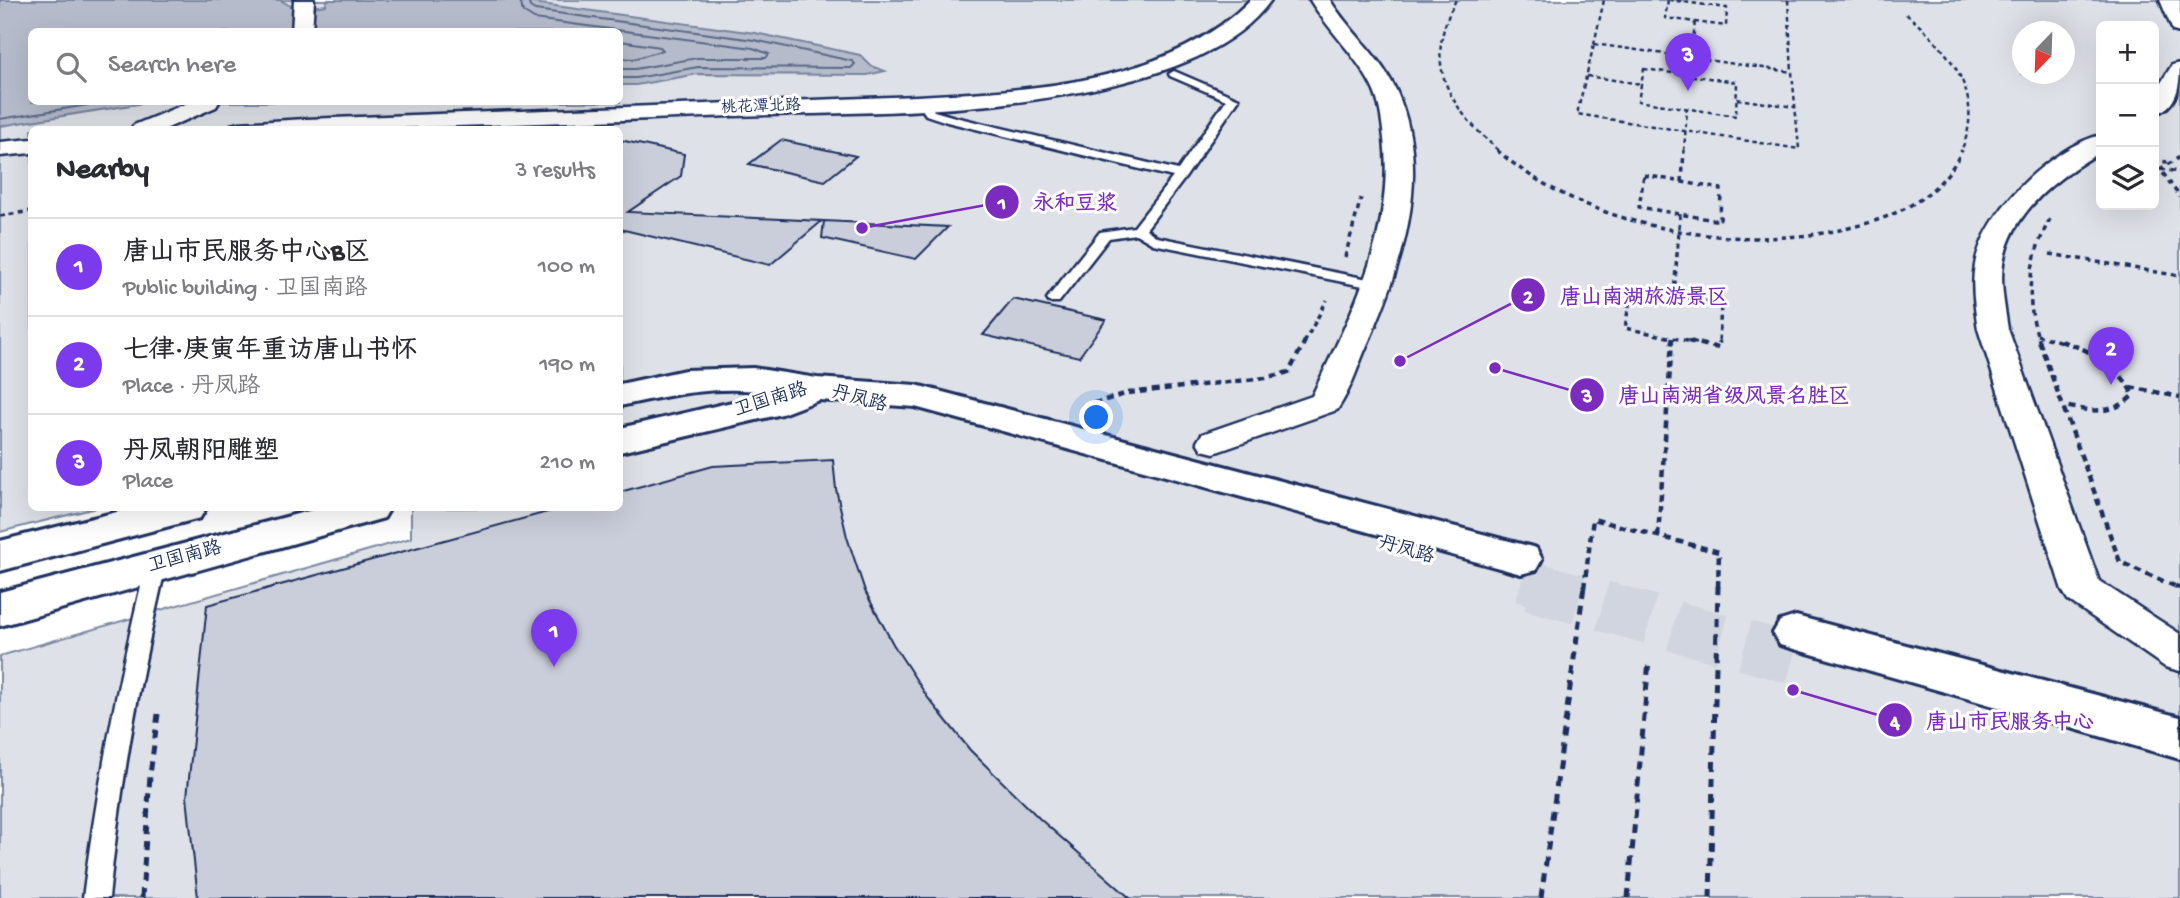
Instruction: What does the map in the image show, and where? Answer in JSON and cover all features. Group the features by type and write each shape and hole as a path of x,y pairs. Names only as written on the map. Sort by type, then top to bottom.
{"main road":[{"name":"卫国南路","path":"623,394 685,381 753,379 817,389"},
{"name":"卫国南路","path":"623,439 769,405 817,389"},
{"name":"丹凤路","path":"817,389 1521,571"},
{"path":"0,556 174,511"},
{"name":"卫国南路","path":"0,608 359,511"},
{"path":"2180,738 1797,647 2180,765"}],"street":[{"path":"302,28 304,0"},
{"name":"桃花潭北路","path":"337,126 923,102 1048,91 1148,69 1208,43 1232,27 1261,0"},
{"path":"1214,442 1325,403 1378,285 1396,225 1401,195 1397,138 1382,86 1338,30 1320,0"},
{"path":"2170,0 2180,27"},
{"path":"2159,102 2180,70"},
{"path":"151,126 201,105"},
{"path":"2096,145 2062,164 2022,199 2000,233 1989,263 1988,298 1997,340 2082,590 2180,655"},
{"path":"0,149 28,146"}],"lane":[{"path":"1138,230 1181,175 1233,99 1174,74"},
{"path":"923,102 930,113 951,120 1181,175"},
{"path":"1054,299 1105,235 1138,230 1153,240 1378,285"},
{"path":"96,898 106,806 125,696 156,565"}],"path":[{"path":"1456,0 1439,44 1440,61 1455,101 1486,140 1523,169 1591,205 1654,225 1770,239 1853,228 1901,211 1919,201 1944,180 1960,157 1968,141 1972,122 1958,69 1932,36 1906,15"},
{"path":"1604,0 1577,114 1799,149 1788,0"},
{"path":"1669,0 1697,2 1727,8 1726,26 1665,18 1669,0"},
{"path":"1690,75 1695,22"},
{"path":"1594,44 1792,72"},
{"path":"1644,69 1737,82 1736,116 1638,101 1641,84 1644,69"},
{"path":"1587,76 1641,84"},
{"path":"1737,99 1795,107"},
{"path":"1682,182 1687,109"},
{"path":"2160,169 2180,156"},
{"path":"2159,161 2168,162"},
{"path":"2160,169 2180,172"},
{"path":"2160,169 2180,197"},
{"path":"1644,176 1682,182 1721,189 1720,221 1639,206 1644,176"},
{"path":"0,216 28,212"},
{"path":"1674,295 1680,214"},
{"path":"2052,216 2038,239 2028,269 2029,304 2037,335 2120,562 2180,589"},
{"path":"2050,254 2180,276"},
{"path":"1632,286 1721,304 1719,348 1672,338 1625,328 1632,286"},
{"path":"2037,335 2075,345 2100,357 2117,369 2133,395 2126,404 2112,410 2097,412 2063,406"},
{"path":"1658,536 1672,338"},
{"path":"2130,387 2180,397"},
{"path":"1541,898 1593,519 1719,552 1710,898"},
{"path":"1628,898 1649,660"},
{"path":"142,898 150,775 159,709"}],"shaded area":[{"path":"0,0 2180,0 2180,898 0,898 0,656 411,538 411,511 623,511 623,126 28,126 28,511 84,511 0,532"}],"water":[{"path":"0,0 280,0 296,9 326,5 327,0 511,0 755,33 860,55 871,66 885,71 867,75 698,74 623,85 623,28 28,28 28,105 131,105 0,126"}],"building":[{"path":"781,140 856,156 825,181 749,164"},
{"path":"623,141 684,154 681,176 628,212 822,221 770,265 623,230"},
{"path":"824,221 948,227 916,259 822,238"},
{"path":"1013,299 1106,320 1079,357 983,335"},
{"path":"833,460 836,489 847,537 865,591 893,644 928,698 970,750 1040,819 1130,898 198,898 187,797 207,605 551,511 623,511 623,491 713,466"}],"tunnel":[{"path":"1521,583 1537,588"},
{"path":"1531,586 1797,660"}],"place":[{"name":"丹凤朝阳雕塑","path":"1688,91"},
{"name":"永和豆浆","path":"862,228"},
{"name":"唐山南湖旅游景区","path":"1400,361"},
{"name":"唐山南湖省级风景名胜区","path":"1495,368"},
{"name":"七律·庚寅年重访唐山书怀","path":"2111,385"},
{"name":"唐山市民服务中心B区","path":"554,667"},
{"name":"唐山市民服务中心","path":"1793,690"}]}
